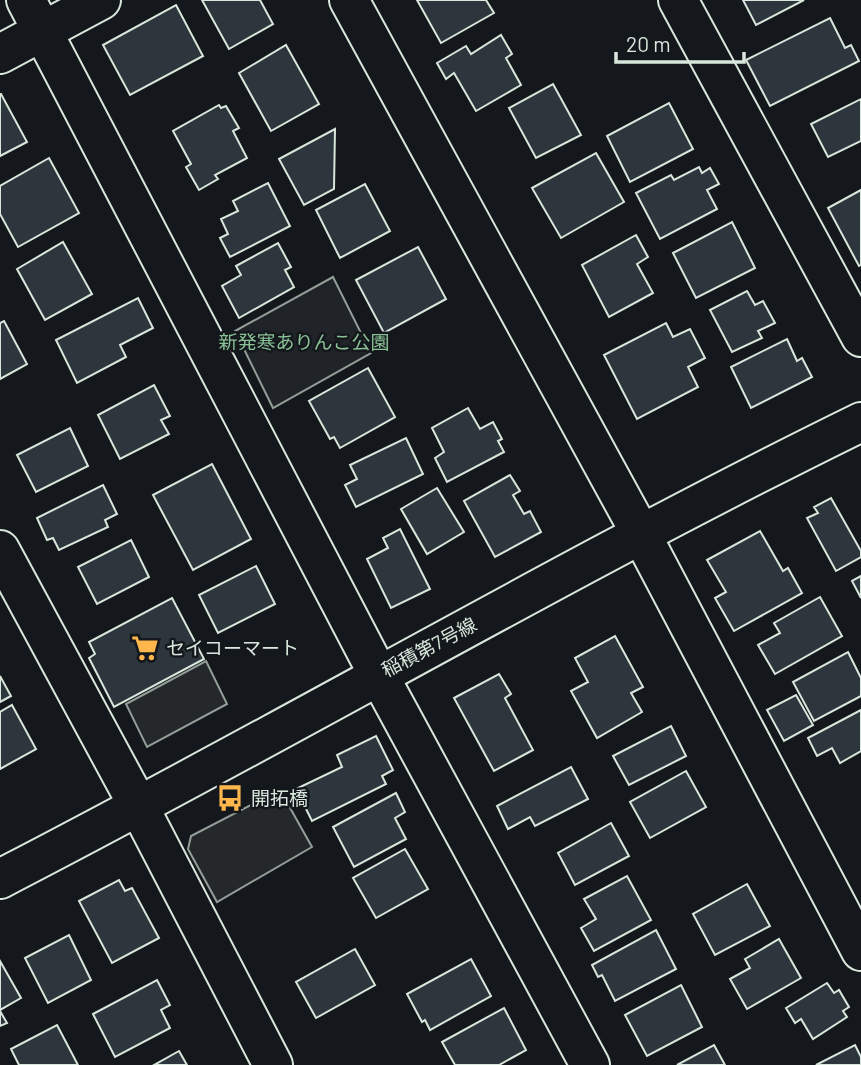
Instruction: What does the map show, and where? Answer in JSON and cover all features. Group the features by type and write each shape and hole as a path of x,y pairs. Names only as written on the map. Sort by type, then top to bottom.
{"street":[{"path":"0,54 34,15 101,0"},
{"path":"349,0 641,534 861,951"},
{"path":"678,0 861,337"},
{"path":"34,15 378,674 590,1065"},
{"name":"稲積第7号線","path":"0,879 139,807 378,674 724,489 861,422"},
{"path":"0,550 139,807 273,1065"}],"green space":[{"name":"新発寒ありんこ公園","path":"333,277 371,353 273,408 235,331"}],"shaded area":[{"path":"206,661 227,704 147,747 126,704"},
{"path":"280,790 312,847 217,902 188,849 191,836"}],"building":[{"path":"202,0 260,0 273,24 229,49"},
{"path":"417,0 486,0 494,13 441,43"},
{"path":"743,0 804,0 756,25"},
{"path":"176,5 203,56 130,95 103,45"},
{"path":"830,18 845,48 851,45 859,61 770,106 746,60"},
{"path":"501,35 512,54 506,58 521,85 476,111 454,73 446,79 437,63 466,46 471,54"},
{"path":"286,45 319,104 271,131 239,73"},
{"path":"553,84 581,135 536,158 509,108"},
{"path":"0,94 27,142 0,156"},
{"path":"861,99 861,141 828,157 811,124"},
{"path":"669,103 693,149 630,182 607,136"},
{"path":"219,105 221,108 226,106 239,128 233,131 247,158 215,175 218,179 199,190 186,167 191,164 173,131"},
{"path":"335,129 334,189 304,205 279,159"},
{"path":"596,153 624,202 561,238 532,188"},
{"path":"49,158 79,213 18,247 0,214 0,186"},
{"path":"699,167 702,173 710,168 719,184 707,190 717,209 660,239 636,193 671,175 674,180"},
{"path":"268,183 290,226 230,257 220,238 228,234 221,219 238,211 233,201"},
{"path":"365,184 390,231 340,258 316,210"},
{"path":"861,190 861,265 859,266 828,208"},
{"path":"732,222 755,268 696,298 673,253"},
{"path":"636,235 648,257 637,264 653,293 609,317 582,265"},
{"path":"63,242 92,294 45,320 17,269"},
{"path":"278,243 291,267 285,270 294,287 239,318 222,286 241,275 236,266"},
{"path":"418,247 446,299 384,333 356,280"},
{"path":"747,291 755,305 763,301 775,323 758,331 762,338 732,352 710,310"},
{"path":"138,298 153,328 120,345 126,357 77,383 56,340"},
{"path":"4,321 27,364 0,379 0,323"},
{"path":"666,323 673,337 690,329 705,358 688,367 698,387 637,419 604,355"},
{"path":"787,339 797,361 802,358 812,377 751,408 731,367"},
{"path":"368,368 395,417 340,448 334,437 330,439 309,401"},
{"path":"154,385 170,416 161,420 169,434 120,459 98,415"},
{"path":"468,408 480,429 493,422 502,439 498,441 504,452 447,482 435,458 444,452 432,428"},
{"path":"70,428 88,466 36,492 17,455"},
{"path":"406,438 423,474 356,507 345,485 357,479 350,465"},
{"path":"212,464 251,539 193,570 153,495"},
{"path":"510,475 520,491 513,495 524,514 530,511 541,532 495,557 464,501"},
{"path":"103,485 117,514 105,520 108,527 59,550 53,538 47,540 37,518"},
{"path":"437,488 464,532 427,554 401,509"},
{"path":"831,498 861,551 861,557 836,571 807,518 818,513 814,507"},
{"path":"400,529 430,589 391,608 367,559 388,548 383,538"},
{"path":"760,531 783,571 788,568 802,593 734,631 715,598 726,592 707,560"},
{"path":"131,540 149,577 97,604 78,567"},
{"path":"256,566 275,604 218,633 199,595"},
{"path":"861,576 861,598 852,581"},
{"path":"820,597 842,636 775,674 758,645 780,633 774,623"},
{"name":"セイコーマート","path":"172,598 204,659 114,707 89,658 95,654 89,642"},
{"path":"615,636 643,687 631,693 642,712 597,738 571,691 588,682 575,658"},
{"path":"848,652 861,678 861,696 814,721 793,682"},
{"path":"499,674 511,694 505,698 533,750 494,771 454,698"},
{"path":"0,676 11,696 0,702"},
{"path":"796,695 813,725 784,741 767,710"},
{"path":"12,705 36,749 0,769 0,712"},
{"path":"861,710 861,751 840,763 832,748 817,756 808,738"},
{"path":"671,726 686,756 629,785 613,756"},
{"path":"376,736 393,770 382,776 386,784 312,821 296,789 342,767 337,755"},
{"path":"571,767 588,799 535,826 530,817 508,829 497,806"},
{"path":"686,771 706,807 650,838 630,802"},
{"path":"396,793 405,812 395,818 406,839 354,867 333,827"},
{"path":"611,823 629,856 575,885 558,853"},
{"path":"405,849 428,889 376,918 353,878"},
{"path":"627,876 651,920 594,951 581,928 596,919 584,899"},
{"path":"119,880 125,891 132,888 159,938 112,963 79,901"},
{"path":"747,884 770,926 715,955 693,914"},
{"path":"656,930 676,969 615,1001 602,975 598,977 592,965"},
{"path":"69,935 91,980 48,1003 25,958"},
{"path":"779,939 801,978 747,1009 730,979 750,968 745,959"},
{"path":"355,949 375,985 316,1018 296,982"},
{"path":"471,959 491,996 430,1030 425,1020 422,1022 407,994"},
{"path":"0,961 21,998 0,1010"},
{"path":"157,980 170,1005 161,1010 170,1028 115,1057 93,1014"},
{"path":"827,983 834,993 839,990 849,1007 843,1011 847,1017 813,1039 801,1019 795,1023 786,1008"},
{"path":"681,985 702,1027 647,1056 625,1015"},
{"path":"504,1008 526,1050 499,1065 455,1065 442,1042"},
{"path":"0,1011 7,1023 0,1026"},
{"path":"57,1025 78,1065 19,1065 11,1049"},
{"path":"714,1045 725,1065 677,1065"},
{"path":"855,1045 861,1057 861,1065 816,1065"},
{"path":"179,1051 187,1065 154,1065"}],"place":[{"name":"セイコーマート","path":"145,648"},
{"name":"開拓橋","path":"230,798"}]}
